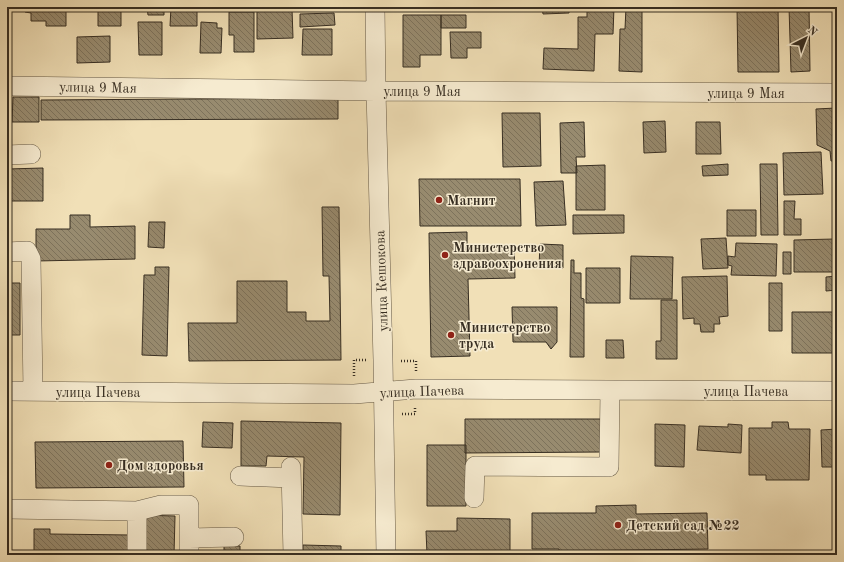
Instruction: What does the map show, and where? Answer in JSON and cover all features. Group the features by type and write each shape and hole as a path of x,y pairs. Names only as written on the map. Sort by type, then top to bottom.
{"street":[{"name":"улица Кешокова","path":"375,7 386,555"},
{"name":"улица 9 Мая","path":"7,86 376,91 837,93"},
{"path":"7,155 32,154"},
{"path":"7,252 27,251 31,259 33,391"},
{"name":"улица Пачева","path":"7,391 354,394 416,389 837,391"},
{"path":"474,498 475,466 609,467 610,390"},
{"path":"240,476 291,472 293,555"},
{"path":"7,510 137,512 161,505 189,505 189,546 234,537"},
{"path":"137,512 137,555"}],"path":[{"path":"354,378 354,360 371,360"},
{"path":"398,361 416,361 416,377"},
{"path":"402,414 415,414 416,402"}],"building":[{"path":"25,7 66,7 66,26 46,26 46,21 31,21 31,13 25,12"},
{"path":"121,7 121,26 98,26 98,8"},
{"path":"147,7 164,7 164,15 148,15"},
{"path":"171,7 197,7 197,26 170,26"},
{"path":"310,7 336,7 336,9 310,10"},
{"path":"542,7 569,7 569,13 543,14"},
{"path":"587,7 614,7 613,34 595,34 594,71 543,69 544,48 578,49 578,17 587,17"},
{"path":"626,7 642,7 642,72 619,71 620,29 625,29"},
{"path":"737,7 778,7 779,72 738,72"},
{"path":"789,7 809,7 810,71 791,72"},
{"path":"292,9 293,38 257,39 257,10"},
{"path":"229,12 254,12 254,52 234,52 234,35 229,35"},
{"path":"334,13 335,25 300,27 300,14"},
{"path":"403,15 441,15 441,55 420,55 420,67 403,67"},
{"path":"441,15 466,15 466,28 441,28"},
{"path":"138,22 162,22 162,55 139,55"},
{"path":"201,22 217,23 217,28 222,28 221,53 200,53"},
{"path":"7,24 10,24 10,56 7,56"},
{"path":"303,29 332,29 332,55 302,55"},
{"path":"450,32 481,32 481,48 467,48 467,58 451,58"},
{"path":"110,36 110,62 77,63 77,37"},
{"path":"13,97 39,97 39,122 12,122"},
{"path":"338,98 338,119 41,120 41,100"},
{"path":"836,108 837,161 831,161 830,151 817,145 816,109"},
{"path":"502,113 540,113 541,166 503,167"},
{"path":"665,121 666,152 644,153 643,122"},
{"path":"584,122 585,157 576,157 577,173 561,173 560,123"},
{"path":"696,122 720,122 721,154 696,154"},
{"path":"821,152 823,194 784,195 783,153"},
{"path":"728,164 728,175 703,176 702,166"},
{"path":"760,164 777,164 778,235 761,235"},
{"path":"605,165 605,210 576,210 576,166"},
{"path":"43,168 43,201 7,201 7,169"},
{"path":"419,179 520,179 521,226 420,226"},
{"path":"563,181 566,225 536,226 534,182"},
{"path":"784,201 795,201 794,219 801,219 801,235 784,235"},
{"path":"322,207 339,207 341,360 189,361 188,323 237,323 237,281 287,281 287,312 306,312 306,321 330,321 329,276 323,276"},
{"path":"727,210 756,210 756,236 727,236"},
{"path":"70,215 90,215 90,227 135,226 135,259 36,261 36,229 70,229"},
{"path":"573,215 624,215 624,233 573,234"},
{"path":"149,222 165,222 164,248 148,247"},
{"path":"467,232 467,247 514,246 515,278 468,279 470,356 431,357 429,233"},
{"path":"726,238 728,268 703,269 701,239"},
{"path":"834,239 834,272 794,272 794,240"},
{"path":"736,243 777,244 776,276 731,275 732,266 728,265 728,256 735,257"},
{"path":"540,244 563,245 563,268 539,267"},
{"path":"783,252 791,252 791,274 783,274"},
{"path":"631,256 673,257 672,299 630,299"},
{"path":"571,260 574,260 574,273 581,273 581,298 584,299 584,357 570,357"},
{"path":"155,267 169,267 167,356 142,355 144,275 155,275"},
{"path":"586,268 620,268 620,303 586,303"},
{"path":"727,276 728,316 719,317 720,324 714,324 714,332 701,332 700,324 694,324 694,318 683,319 682,277"},
{"path":"837,276 837,290 826,291 826,277"},
{"path":"7,283 20,283 20,335 7,335"},
{"path":"769,283 782,283 782,331 769,331"},
{"path":"661,300 677,300 677,359 656,359 656,341 661,341"},
{"path":"512,307 557,307 557,342 551,349 546,342 513,342"},
{"path":"792,312 836,312 835,353 792,353"},
{"path":"606,340 623,340 624,358 606,358"},
{"path":"465,419 601,419 601,452 465,453"},
{"path":"241,421 341,423 340,515 303,514 304,457 267,456 266,466 241,466"},
{"path":"203,422 233,423 232,448 202,447"},
{"path":"772,422 788,422 789,429 810,429 809,480 766,480 766,475 749,475 749,428 772,428"},
{"path":"655,424 685,425 684,467 655,466"},
{"path":"728,424 742,425 741,453 697,450 699,426 728,427"},
{"path":"837,429 836,467 822,467 821,430"},
{"name":"Дом здоровья","path":"183,441 184,487 36,488 35,442"},
{"path":"427,445 466,445 466,506 427,506"},
{"name":"Детский сад №22","path":"636,505 636,514 707,513 708,549 572,551 572,555 559,555 559,549 532,549 532,513 596,513 596,506"},
{"path":"139,515 175,516 174,555 138,555"},
{"path":"457,518 510,519 510,555 418,555 427,554 426,531 457,531"},
{"path":"34,529 50,529 50,534 130,535 130,555 34,555"},
{"path":"303,545 341,546 341,555 303,555"},
{"path":"224,546 240,546 240,555 209,555 209,551 224,551"}],"place":[{"name":"Магнит","path":"439,200"},
{"name":"Министерство здравоохронения","path":"445,255"},
{"name":"Министерство труда","path":"451,335"},
{"name":"Дом здоровья","path":"109,465"},
{"name":"Детский сад №22","path":"618,525"}]}
